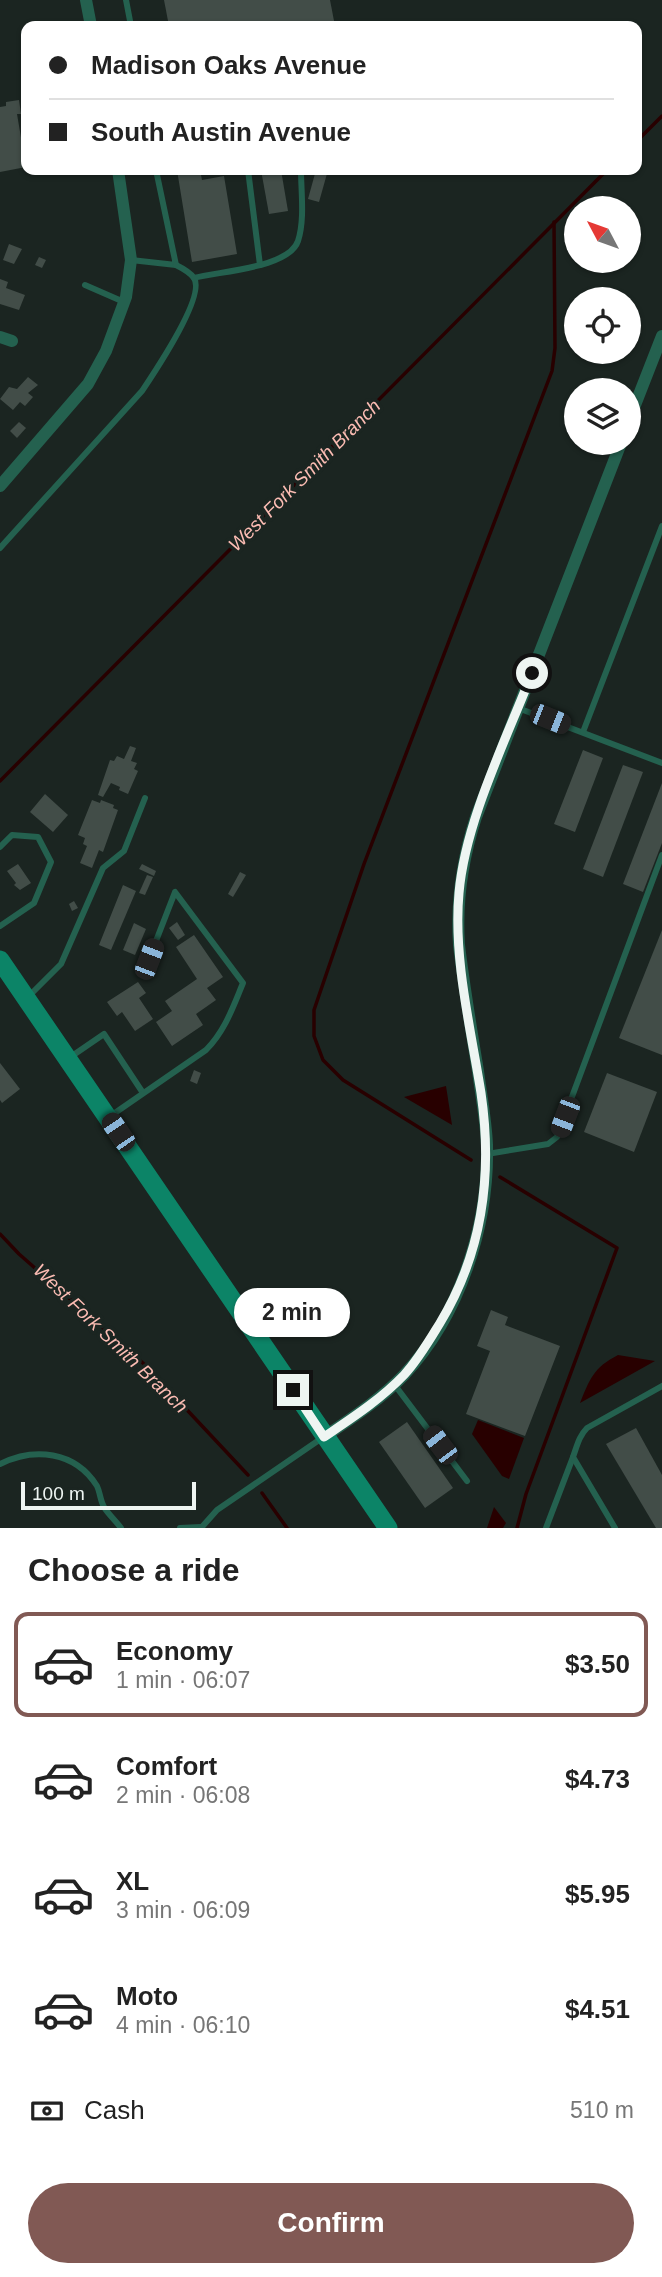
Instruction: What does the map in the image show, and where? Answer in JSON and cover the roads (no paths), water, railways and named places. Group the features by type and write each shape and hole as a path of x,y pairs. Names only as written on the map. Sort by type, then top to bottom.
{"main road":[{"path":"0,960 388,1528"}],"street":[{"path":"86,2 90,21"},
{"path":"0,486 88,384 106,351 124,302 131,260 119,175"},
{"path":"641,389 662,335"},
{"path":"324,1437 367,1408 394,1384 419,1356 461,1284 477,1241 487,1154 485,1117 459,944 458,894 462,868 476,817 616,455"}],"lane":[{"path":"126,0 130,21"},
{"path":"157,175 176,265"},
{"path":"249,175 260,265"},
{"path":"194,278 287,257 298,242 301,175"},
{"path":"0,548 142,391 186,318 197,287 194,278 176,265 131,260"},
{"path":"85,285 124,302"},
{"path":"583,732 662,526"},
{"path":"518,708 662,763"},
{"path":"26,998 61,964 103,868 124,851 145,798"},
{"path":"0,847 12,835 38,836 51,862 34,903 0,926"},
{"path":"487,1154 548,1143 557,1137 662,855"},
{"path":"108,1118 215,1041 229,1018 243,983 175,892 149,959"},
{"path":"68,1059 104,1034 144,1093"},
{"path":"394,1384 467,1481"},
{"path":"546,1528 581,1434 587,1428 662,1386"},
{"path":"180,1528 201,1528 217,1510 324,1437"},
{"path":"0,1464 20,1456 44,1452 66,1459 82,1469 97,1487 103,1506 121,1528"},
{"path":"573,1457 615,1528"}],"waterway":[{"name":"West Fork Smith Branch","path":"642,136 662,116"},
{"name":"West Fork Smith Branch","path":"0,781 602,175"},
{"path":"471,1160 343,1080 323,1060 314,1036 314,1010 364,864 552,371 555,348 554,222"},
{"path":"500,1177 617,1248 526,1494 517,1528"},
{"name":"West Fork Smith Branch","path":"0,1234 19,1254 144,1364 248,1475"},
{"name":"West Fork Smith Branch","path":"262,1493 287,1528"}]}
